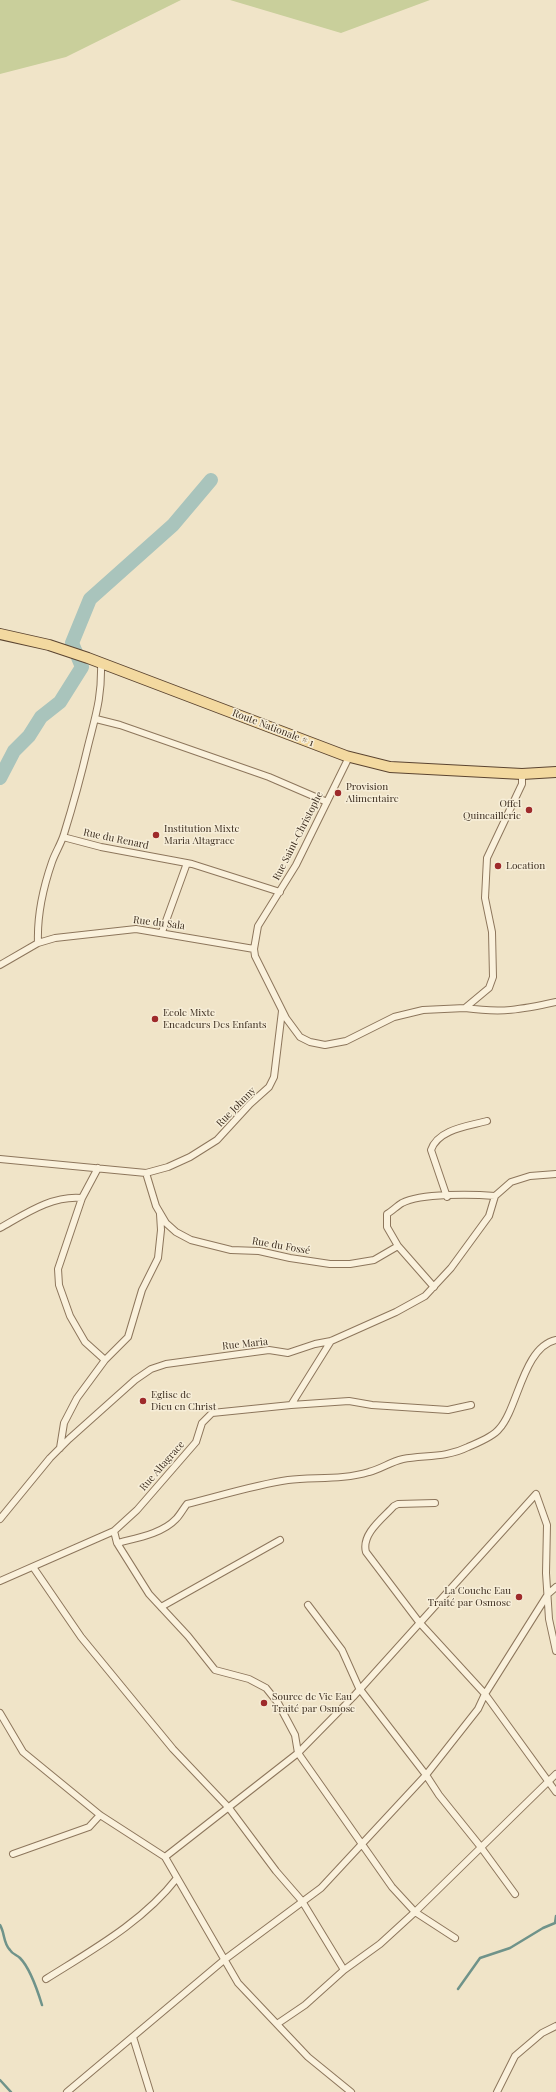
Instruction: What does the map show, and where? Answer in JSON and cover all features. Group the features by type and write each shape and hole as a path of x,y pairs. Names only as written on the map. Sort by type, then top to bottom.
{"main road":[{"name":"Route Nationale # 1","path":"0,634 48,645 101,662 349,757 390,766 522,774 556,772"}],"street":[{"path":"38,943 37,924 43,893 52,861 63,837 96,719 100,697 101,662"},
{"path":"96,719 120,725 254,772 327,802"},
{"name":"Rue Saint-Christophe","path":"349,757 296,865 258,926 254,949 255,956 282,1011 300,1037 310,1042 325,1045 346,1041 394,1017 423,1010 465,1008 491,1012 516,1011 556,1002"},
{"path":"465,1008 489,988 493,977 490,911 485,898 487,858 522,784 522,774"},
{"name":"Rue du Renard","path":"63,837 101,847 187,863 280,892"},
{"path":"162,932 187,863"},
{"name":"Rue du Sala","path":"0,965 38,943 55,938 136,929 162,932 254,949"},
{"name":"Rue Johnny","path":"146,1173 168,1167 190,1157 218,1140 250,1104 269,1088 274,1076 282,1011"},
{"path":"447,1196 431,1150 433,1144 438,1138 456,1130 488,1121"},
{"path":"0,1159 146,1173"},
{"path":"98,1168 82,1198 58,1269 60,1285 70,1316 85,1342 105,1360"},
{"name":"Rue du Fossé","path":"146,1173 159,1212 176,1232 191,1240 231,1250 259,1251 330,1264 350,1264 374,1260 398,1246"},
{"path":"434,1287 398,1246 386,1227 387,1214 402,1203 418,1198 476,1194 495,1196 511,1182 530,1176 556,1174"},
{"name":"Rue Maria","path":"0,1519 60,1448 135,1380 160,1366 269,1350 288,1353 315,1344 331,1341 396,1312 425,1296 451,1268 490,1216 495,1196"},
{"path":"0,1228 32,1209 72,1197 82,1198"},
{"path":"60,1448 64,1423 77,1398 105,1360 128,1337 142,1290 158,1258 161,1230 159,1212"},
{"path":"117,1543 142,1537 166,1526 175,1520 187,1504 287,1480 369,1472 394,1462 433,1457 466,1448 499,1430 507,1419 526,1368 542,1348 550,1341 556,1340"},
{"path":"291,1405 331,1341"},
{"name":"Rue Altagrace","path":"0,1581 114,1531 137,1510 196,1442 202,1423 212,1413 349,1401 372,1405 448,1410 470,1405"},
{"path":"165,1857 298,1753 536,1494 548,1525 546,1573 549,1619 556,1651"},
{"path":"435,1503 398,1504 394,1506 368,1535 364,1545 366,1552 419,1622 485,1694 556,1792"},
{"path":"114,1531 117,1543 150,1594 188,1636 215,1670 249,1678 266,1688 278,1703 295,1735 298,1753 392,1887 415,1912 455,1938"},
{"path":"161,1607 280,1540"},
{"path":"33,1567 81,1637 173,1749 229,1808 276,1871 302,1902 344,1970"},
{"path":"67,2092 224,1960 321,1888 363,1845 426,1775 478,1710 485,1694 548,1594 556,1587"},
{"path":"308,1605 342,1650 359,1688 515,1894"},
{"path":"0,1713 23,1752 100,1815 165,1857 238,1983 308,2057 351,2092"},
{"path":"277,2024 305,2004 344,1970 380,1944 415,1912 480,1846 556,1774"},
{"path":"13,1854 89,1827 100,1815"},
{"path":"46,1979 121,1929 162,1898 177,1878"},
{"path":"497,2092 515,2056 542,2033 556,2026"},
{"path":"133,2037 150,2092"}],"green space":[{"path":"0,0 181,0 66,57 0,74"},
{"path":"230,0 430,0 341,33"}],"waterway":[{"path":"0,778 14,751 29,736 41,717 60,702 82,667 72,643 90,599 173,525 211,480"},
{"path":"458,1989 480,1958 510,1948 543,1928 555,1923 556,1916"},
{"path":"0,1925 8,1947 12,1953 24,1962 36,1987 42,2005"},
{"path":"0,2080 11,2092"}],"place":[{"name":"Provision Alimentaire","path":"338,793"},
{"name":"Offel Quincaillerie","path":"529,810"},
{"name":"Institution Mixte Maria Altagrace","path":"156,835"},
{"name":"Location","path":"498,866"},
{"name":"Ecole Mixte Encadeurs Des Enfants","path":"155,1019"},
{"name":"Eglise de Dieu en Christ","path":"143,1401"},
{"name":"La Couche Eau Traité par Osmose","path":"519,1597"},
{"name":"Source de Vie Eau Traité par Osmose","path":"264,1703"}]}
